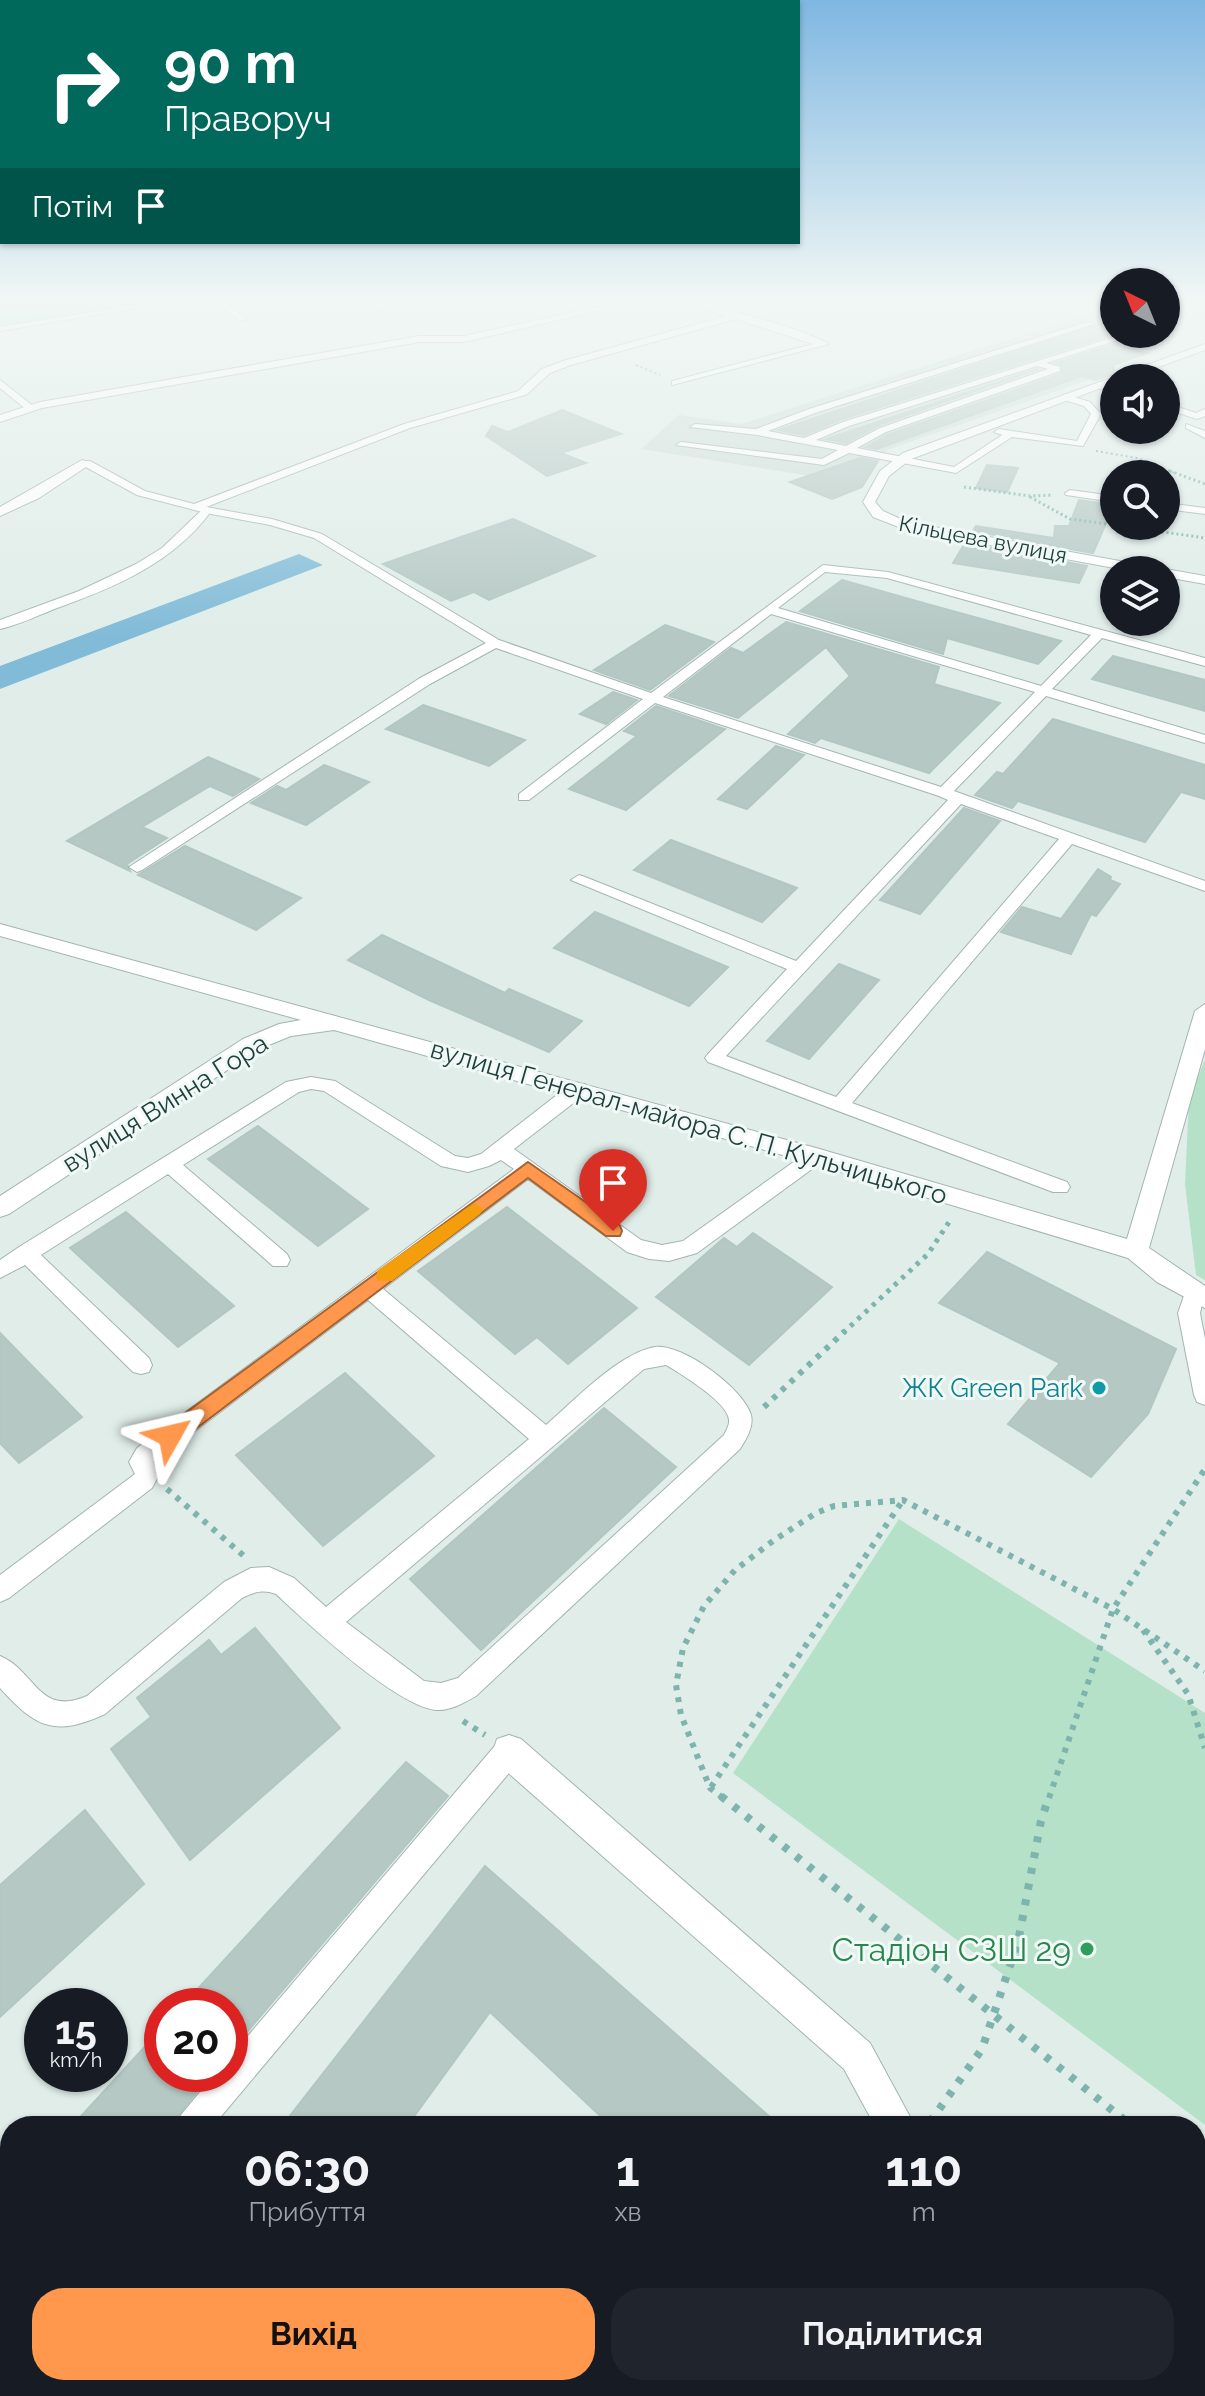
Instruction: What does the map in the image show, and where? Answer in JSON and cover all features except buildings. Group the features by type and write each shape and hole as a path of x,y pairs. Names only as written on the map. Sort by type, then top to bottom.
{"street":[{"name":"Кільцева вулиця","path":"1017,414 900,460 880,479 869,502 871,508 889,520 925,531 1100,562"},
{"path":"0,512 35,495 86,463"},
{"path":"0,625 141,566 198,524 200,509"},
{"path":"1180,576 1205,580"},
{"name":"вулиця Генерал-майора С. П. Кульчицького","path":"0,930 816,1156 1136,1251 1200,1296"},
{"path":"1136,1251 1205,1011"},
{"name":"вулиця Винна Гора","path":"0,1208 251,1044 287,1029 339,1023"},
{"path":"509,1751 857,2056 890,2116"}],"lane":[{"path":"200,509 407,426 449,414"},
{"path":"757,432 805,414"},
{"path":"808,440 878,414"},
{"path":"681,445 824,462 883,430 929,414"},
{"path":"975,429 1080,444 1096,414"},
{"path":"1189,426 1205,435"},
{"path":"695,427 808,440 956,470 1010,434"},
{"path":"86,463 141,493 200,509 272,522 318,536 495,643 951,796 1205,886"},
{"path":"1070,493 1100,497"},
{"path":"1180,508 1205,511"},
{"path":"524,797 823,568 888,575 1100,633 1043,691 799,968 714,1058 1060,1187"},
{"path":"769,609 1205,739"},
{"path":"1111,636 1205,662"},
{"path":"137,867 425,681 495,643"},
{"path":"839,1106 1069,837"},
{"path":"579,880 799,968"},
{"path":"0,1270 285,1091 311,1083 336,1089 448,1161 461,1166 475,1165 501,1150 578,1089"},
{"path":"501,1150 634,1246 652,1254 673,1254 690,1247 816,1156"},
{"path":"169,1164 280,1260"},
{"path":"0,1590 144,1481 148,1473 141,1462 145,1455 528,1169"},
{"path":"26,1253 141,1365"},
{"path":"368,1288 546,1439"},
{"path":"1200,1296 1189,1313 1205,1395"},
{"path":"0,1669 40,1710 56,1717 76,1716 96,1705 233,1590 251,1580 269,1579 285,1586 326,1623 415,1690 432,1698 451,1696 467,1687 732,1442 740,1429 739,1414 729,1401 683,1363 668,1356 651,1356 636,1363 326,1623"},
{"path":"200,2116 509,1751"}],"path":[{"path":"1080,444 1103,454 1137,458 1163,466 1205,484"},
{"path":"950,485 1030,496 1070,493"},
{"path":"1180,534 1205,538"},
{"path":"740,1429 928,1254 964,1200"},
{"path":"935,2116 982,2049 1018,1942 1041,1821 1113,1609 1205,1469"},
{"path":"148,1473 214,1527 269,1579"},
{"path":"710,1788 903,1500"},
{"path":"1119,2116 710,1788 684,1729 677,1673 698,1615 728,1575 778,1537 824,1509 866,1501 903,1500 1113,1609 1205,1671"},
{"path":"1143,1629 1160,1658 1188,1694 1205,1748"}],"shaded area":[{"path":"773,414 991,414 887,450 861,484 641,449 679,415 741,424"}],"green space":[{"path":"1205,1059 1205,1280 1196,1275 1185,1184 1189,1100"},
{"name":"Стадіон СЗШ 29","path":"899,1519 1205,1713 1205,2116 1193,2116 733,1773"}],"water":[{"path":"299,554 323,565 0,689 0,666"}],"slow traffic":[{"path":"385,1276 474,1209"}],"place":[{"name":"ЖК Green Park","path":"1099,1388"},
{"name":"Стадіон СЗШ 29","path":"1087,1949"}],"route":[{"path":"170,1436 528,1169 613,1231"}]}
